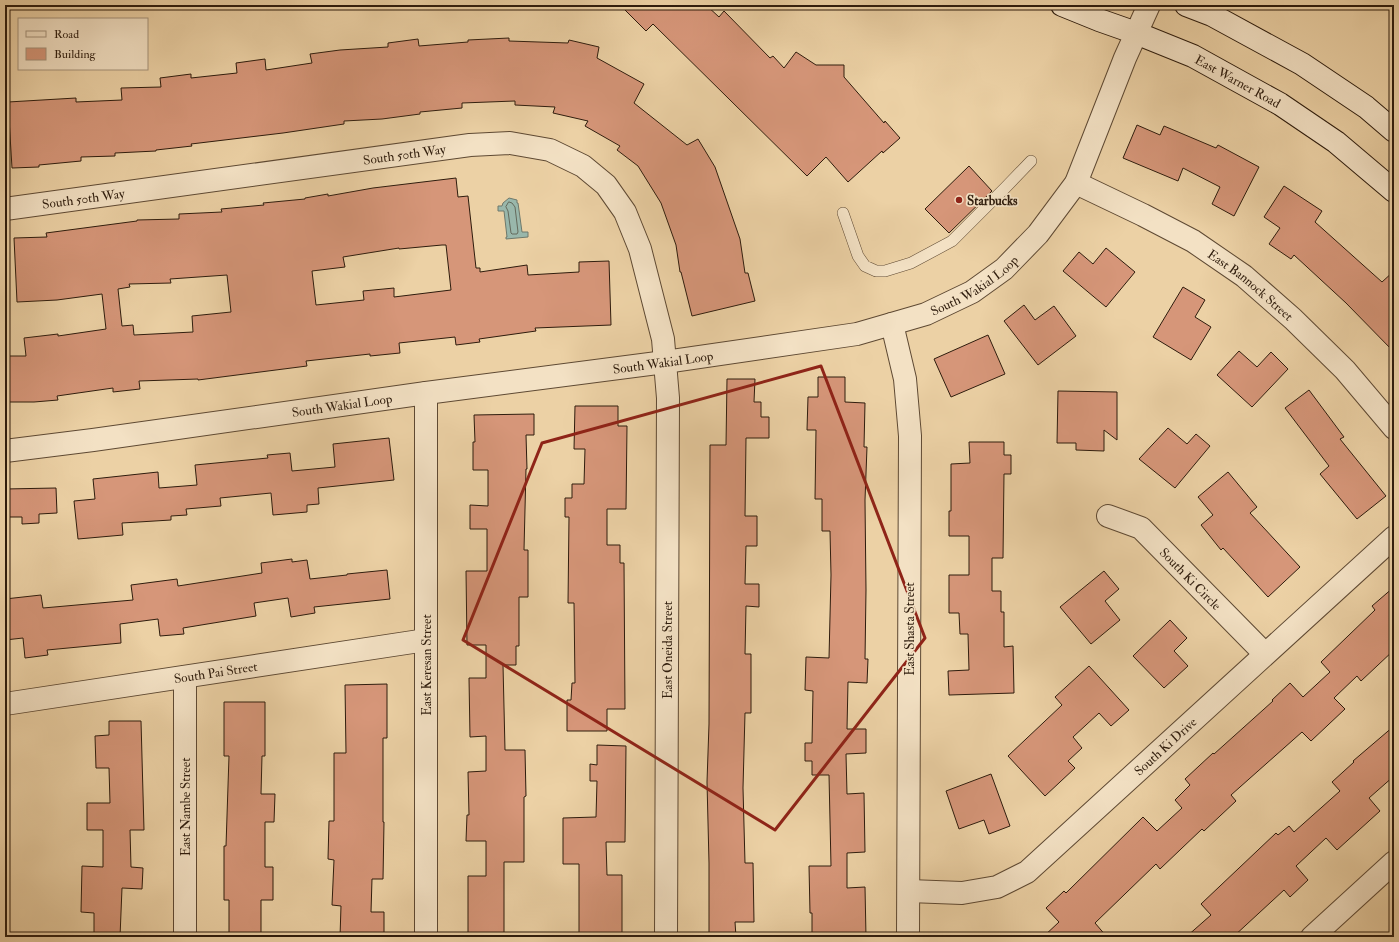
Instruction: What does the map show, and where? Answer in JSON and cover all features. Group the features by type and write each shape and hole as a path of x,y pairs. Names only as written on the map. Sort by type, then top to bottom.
{"street":[{"name":"East Warner Road","path":"1062,5 1193,56 1280,104 1336,142 1394,191"},
{"name":"South Wakial Loop","path":"5,451 426,393 665,362 857,334 926,314 972,292 1004,269 1038,234 1076,183 1125,58 1149,5"},
{"path":"1186,5 1212,15 1302,64 1366,107 1394,132"},
{"name":"South 50th Way","path":"5,209 470,145 510,143 550,150 583,166 606,185 625,212 640,248 663,339 665,362"},
{"name":"East Bannock Street","path":"1076,183 1193,241 1244,276 1293,319 1345,370 1394,428"},
{"name":"East Shasta Street","path":"892,324 905,380 910,436 908,937"},
{"name":"East Oneida Street","path":"665,362 668,398 666,937"},
{"name":"East Keresan Street","path":"426,393 426,937"},
{"name":"South Ki Circle","path":"1108,516 1141,528 1265,654"},
{"name":"South Ki Drive","path":"908,891 962,893 997,887 1027,872 1394,537"},
{"name":"South Pai Street","path":"5,704 426,640"},
{"name":"East Nambe Street","path":"185,677 185,937"},
{"path":"1312,937 1394,862"}],"lane":[{"path":"843,213 858,256 865,266 876,272 885,272 911,263 952,241 1005,188 1030,160"}],"highlighted area":[{"path":"821,366 925,638 775,830 463,640 542,443"}],"water":[{"path":"509,198 517,200 522,232 528,232 528,237 506,239 504,211 498,211 498,206 502,206 503,203"}],"building":[{"path":"620,5 706,5 719,17 724,11 770,58 773,56 784,68 796,52 816,65 844,65 844,77 884,123 885,121 900,138 883,153 882,151 848,182 826,157 807,176 653,24 646,31"},
{"path":"509,38 509,41 568,43 569,40 599,47 597,58 644,84 634,103 687,145 698,139 715,167 740,239 745,273 748,273 755,301 692,316 680,272 676,245 661,203 638,166 617,150 620,146 585,126 588,121 553,113 555,107 515,105 515,101 462,103 462,108 420,112 420,114 382,119 344,121 344,124 191,144 192,146 156,151 115,153 115,156 81,157 81,161 39,165 39,167 12,168 8,102 76,98 76,102 122,100 121,88 161,87 160,78 191,74 191,78 237,73 236,63 265,59 266,70 312,63 310,54 340,50 388,47 388,43 418,39 419,46 468,42 468,40"},
{"path":"1137,125 1160,135 1164,126 1216,148 1218,145 1259,167 1234,216 1212,204 1220,187 1183,168 1178,181 1123,158"},
{"name":"Starbucks","path":"969,166 992,191 949,233 925,209"},
{"path":"456,178 458,197 468,196 476,268 480,268 480,272 527,265 528,275 579,272 579,262 609,261 611,325 535,328 536,331 479,339 480,342 456,345 455,337 399,343 400,353 370,356 370,354 306,361 307,366 198,380 139,381 140,389 113,392 113,388 57,396 58,400 5,402 5,356 26,356 24,338 58,334 58,336 106,329 102,294 57,300 17,302 14,238 47,237 46,233 137,220 179,219 179,214 222,212 221,209 264,205 263,203 305,199 328,194 328,196 373,188","holes":["446,245 451,290 394,297 394,288 363,291 364,300 316,305 312,271 345,267 343,257 399,248","227,275 231,312 192,316 193,332 134,335 133,325 122,326 118,289 130,287 129,284 171,283 170,279"]},
{"path":"1284,186 1322,211 1315,222 1382,282 1394,271 1394,352 1346,303 1294,255 1291,259 1269,244 1280,228 1264,217"},
{"path":"1106,248 1135,272 1106,307 1063,271 1079,252 1093,264"},
{"path":"1183,287 1205,300 1195,317 1211,327 1191,360 1153,337"},
{"path":"1024,305 1035,320 1054,306 1076,336 1038,365 1004,321"},
{"path":"988,335 1005,374 951,397 934,359"},
{"path":"1239,351 1257,367 1271,352 1288,369 1252,407 1217,375"},
{"path":"818,377 845,377 845,402 865,403 864,447 867,447 865,500 865,659 868,659 867,683 848,682 847,729 866,729 866,753 846,754 847,794 864,793 865,852 847,853 847,888 865,887 866,937 812,937 809,866 831,866 829,775 812,775 812,761 805,761 805,743 812,743 813,691 805,690 806,657 829,658 831,575 830,531 822,531 822,499 815,499 816,430 807,430 808,397 818,397"},
{"path":"727,379 755,379 754,402 761,402 761,417 769,417 769,438 746,438 745,516 757,516 757,546 746,546 745,584 759,584 759,607 746,606 745,654 751,654 751,713 745,713 743,788 745,863 753,863 754,922 735,922 736,937 709,937 707,782 709,724 710,445 726,445"},
{"path":"1309,390 1344,437 1340,439 1386,496 1357,519 1320,474 1329,466 1285,408"},
{"path":"1058,391 1117,392 1117,440 1104,430 1104,451 1076,450 1076,443 1057,443"},
{"path":"575,406 618,406 618,426 627,426 626,509 607,509 607,545 620,545 620,563 624,563 625,709 607,709 607,731 567,731 567,700 571,700 572,683 575,683 574,603 568,603 569,517 565,517 565,498 572,498 572,484 584,484 585,449 574,449"},
{"path":"534,414 534,435 526,435 527,469 524,550 528,550 528,597 519,597 519,646 516,646 516,665 503,665 505,750 525,750 526,796 524,797 524,862 504,862 504,936 468,935 468,876 486,876 486,841 466,841 467,815 469,815 468,772 486,771 486,736 470,737 469,678 486,678 486,645 467,645 466,571 487,571 487,529 470,529 470,505 488,506 488,470 473,470 473,442 475,442 474,415"},
{"path":"1168,428 1187,444 1196,434 1210,446 1175,488 1139,459"},
{"path":"389,438 394,480 318,488 319,504 307,505 307,512 273,515 271,493 220,498 221,506 186,509 187,515 171,516 171,520 122,523 123,535 78,539 74,501 95,499 93,479 158,472 159,488 197,485 195,465 268,458 267,455 290,453 292,471 335,467 333,444"},
{"path":"969,442 1004,442 1004,455 1011,455 1011,474 1004,474 1003,558 992,558 992,591 1001,591 1001,612 1004,612 1004,647 1013,646 1014,693 949,695 948,671 969,670 968,634 960,634 959,613 949,613 949,575 969,575 969,536 949,536 949,511 951,511 951,464 970,463"},
{"path":"1228,472 1257,507 1250,513 1300,567 1268,597 1223,548 1221,550 1201,525 1213,515 1198,497"},
{"path":"56,488 57,513 39,514 39,523 22,524 22,517 5,517 5,489"},
{"path":"292,559 292,562 307,560 310,579 387,570 390,599 314,607 315,613 291,617 288,598 254,603 256,616 183,628 184,634 160,636 158,619 120,624 121,643 47,650 48,655 25,658 23,638 5,640 5,599 41,595 43,608 133,600 131,585 177,579 178,586 262,573 261,563"},
{"path":"1104,571 1119,589 1105,601 1120,620 1091,644 1060,607"},
{"path":"1394,587 1394,650 1361,681 1357,676 1334,698 1345,709 1311,741 1302,732 1231,795 1236,801 1204,831 1202,829 1160,869 1156,864 1095,923 1107,937 1043,937 1059,922 1046,908 1064,891 1066,893 1143,817 1157,831 1182,808 1175,800 1190,785 1185,779 1273,701 1272,700 1290,683 1303,697 1330,672 1321,662 1375,610 1372,606"},
{"path":"1170,620 1187,638 1174,651 1188,666 1164,688 1133,656"},
{"path":"1089,666 1129,710 1111,726 1099,713 1073,737 1082,748 1068,761 1075,768 1045,796 1008,756 1062,705 1055,697"},
{"path":"387,684 387,738 383,738 383,879 372,879 371,912 384,912 384,937 340,937 341,906 332,905 334,860 328,859 329,821 334,821 334,753 346,753 345,685"},
{"path":"224,702 265,702 265,756 262,756 261,794 275,794 274,822 265,822 265,867 273,867 273,900 261,900 261,937 229,937 229,900 224,900 224,846 226,846 229,756 224,756"},
{"path":"109,721 141,721 144,830 130,830 131,867 143,868 142,889 122,888 120,937 94,937 94,913 81,912 82,866 103,867 103,830 87,830 87,803 110,803 109,768 96,768 95,736 109,735"},
{"path":"1394,726 1394,776 1369,798 1380,811 1337,850 1326,838 1296,866 1308,880 1290,897 1284,890 1233,937 1186,937 1211,915 1201,904 1276,833 1278,835 1289,826 1294,832 1340,791 1332,782 1354,762 1353,761"},
{"path":"597,745 626,746 625,842 606,842 607,875 622,875 622,935 579,934 579,864 563,864 563,818 596,817 597,781 590,781 590,764 597,765"},
{"path":"991,774 1010,826 989,834 984,820 959,829 946,791"}],"place":[{"name":"Starbucks","path":"959,200"}]}
